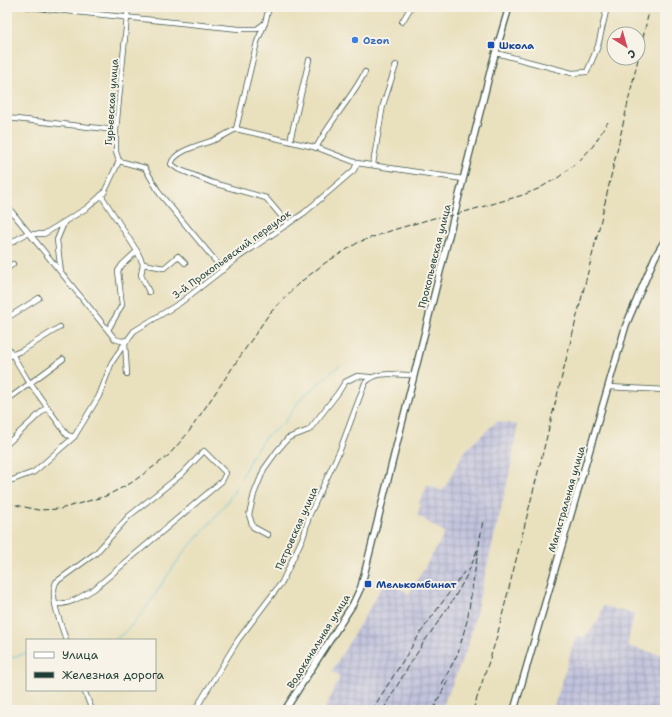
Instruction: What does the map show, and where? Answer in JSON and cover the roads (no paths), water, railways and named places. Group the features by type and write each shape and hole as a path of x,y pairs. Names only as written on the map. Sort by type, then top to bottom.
{"main road":[{"name":"Прокопьевская улица","path":"382,510 408,396 463,179 509,7"},
{"name":"Магистральная улица","path":"514,710 626,325 655,257 665,240"},
{"name":"Водоканальная улица","path":"285,710 361,586 382,510"}],"street":[{"path":"28,7 239,29 257,29 265,23"},
{"name":"Гурьевская улица","path":"119,161 116,152 116,130 128,7"},
{"path":"236,129 257,42 265,23 269,7"},
{"path":"402,22 411,7"},
{"path":"496,53 572,73 587,72 598,46 607,7"},
{"path":"290,141 309,60"},
{"path":"373,164 383,105 396,65"},
{"path":"316,148 327,127 358,86 365,72"},
{"path":"7,118 116,130"},
{"path":"288,224 266,198 213,183 178,169 171,164 172,159 180,153 236,129 316,148 357,163 373,164 463,179"},
{"path":"7,245 26,234 44,234 87,208 101,195 119,161 145,168 160,194 223,270"},
{"name":"3-й Прокопьевский переулок","path":"7,482 34,472 74,437 99,396 112,362 134,331 180,303 254,246 304,213 354,170 357,163"},
{"path":"101,195 137,251 143,264 141,275 149,292"},
{"path":"7,206 115,339 121,342 127,342 127,374"},
{"path":"61,273 57,240 64,223"},
{"path":"108,330 122,305 118,271 137,251"},
{"path":"143,264 164,268 178,256 185,263"},
{"path":"7,269 13,264"},
{"path":"7,318 39,298"},
{"path":"7,357 23,350 60,327"},
{"path":"7,346 30,383 67,435 74,437"},
{"path":"7,400 63,359"},
{"path":"268,535 253,527 249,515 254,494 264,469 288,438 309,430 345,382 357,376 370,377 384,373 410,375"},
{"name":"Петровская улица","path":"195,710 238,640 282,582 304,535 309,516 340,450 365,383 370,377"},
{"path":"609,387 665,390"},
{"path":"7,444 47,407"},
{"path":"56,604 70,602 94,589 222,481 226,472 204,451 182,474 129,516 96,553 56,582 53,588 56,604 66,639"},
{"path":"84,691 92,710"}],"waterway":[{"path":"241,478 252,456 265,437 284,423 301,398 340,365"},
{"path":"116,639 135,622 143,612 181,556 227,503 238,484"},
{"path":"7,659 26,653"}],"railway":[{"path":"473,710 496,640 600,224 650,7"},
{"path":"665,103 662,144 662,164 665,184"},
{"path":"7,503 38,510 60,509 106,496 131,483 167,457 188,433 269,314 298,284 325,263 359,242 393,230 434,218 454,215 523,195 538,189 559,177 580,160 593,146 608,122"},
{"path":"442,684 458,653 467,621 483,520"},
{"path":"383,710 424,642 462,585 478,547"},
{"path":"372,710 421,632 464,572"},
{"path":"433,710 448,680"}],"place":[{"name":"Ozon","path":"355,40"},
{"name":"Школа","path":"491,45"},
{"name":"Мелькомбинат","path":"368,584"}]}
